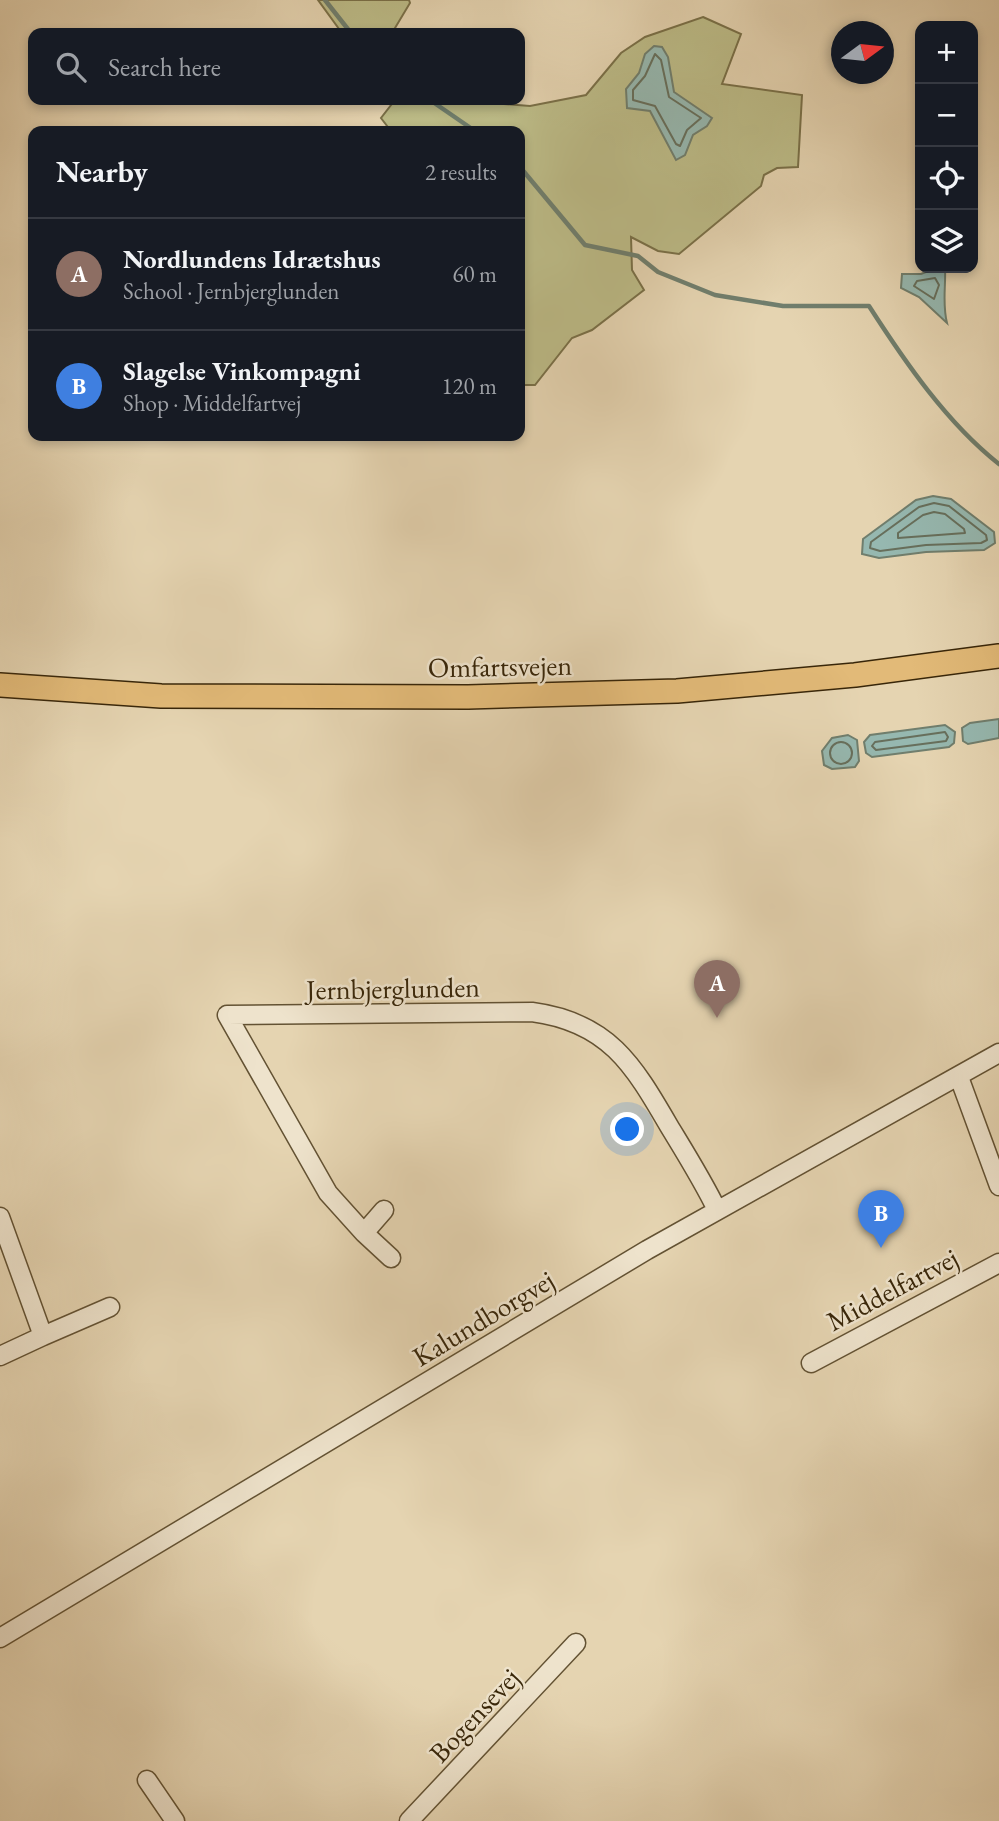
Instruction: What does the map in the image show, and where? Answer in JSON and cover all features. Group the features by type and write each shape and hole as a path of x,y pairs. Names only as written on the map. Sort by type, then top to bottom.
{"main road":[{"name":"Omfartsvejen","path":"0,685 161,696 482,696 677,691 855,675 999,656"}],"street":[{"name":"Jernbjerglunden","path":"391,1258 328,1193 227,1016 532,1012 558,1015 584,1025 621,1052 644,1082 717,1210"},
{"name":"Kalundborgvej","path":"0,1637 717,1210 999,1053"},
{"path":"959,1077 999,1186"},
{"path":"364,1233 384,1210"},
{"path":"0,1217 43,1336"},
{"name":"Middelfartvej","path":"811,1363 999,1263"},
{"path":"0,1356 110,1307"},
{"name":"Bogensevej","path":"409,1821 576,1643"},
{"path":"147,1780 175,1821"}],"shaded area":[{"path":"318,0 409,0 410,3 395,28 338,28"},
{"path":"703,17 741,34 722,84 802,95 798,167 777,168 764,175 761,186 679,254 658,251 631,237 632,270 644,290 592,330 572,338 535,385 525,385 525,126 387,126 381,118 391,105 530,106 586,95 621,53 645,37"}],"water":[{"path":"654,46 662,47 668,57 674,92 712,118 707,126 693,135 685,155 676,160 650,111 627,108 626,89 639,73 645,54"},
{"path":"945,273 947,323 919,297 901,288 902,274"},
{"path":"933,496 951,499 994,532 995,543 984,550 926,552 879,558 862,554 863,539 916,500"},
{"path":"999,719 999,738 968,744 963,741 962,728 970,723"},
{"path":"945,725 955,732 954,743 949,747 872,757 866,753 864,742 870,735"},
{"path":"848,735 857,740 859,761 855,767 832,769 824,765 822,751 832,738"}],"waterway":[{"path":"325,0 347,28"},
{"path":"437,105 468,126"},
{"path":"525,173 585,245 638,256 658,272 715,295 783,306 869,306 912,370 945,411 999,464"}],"place":[{"name":"Nordlundens Idrætshus","path":"717,1018"},
{"name":"Slagelse Vinkompagni","path":"881,1248"}]}
